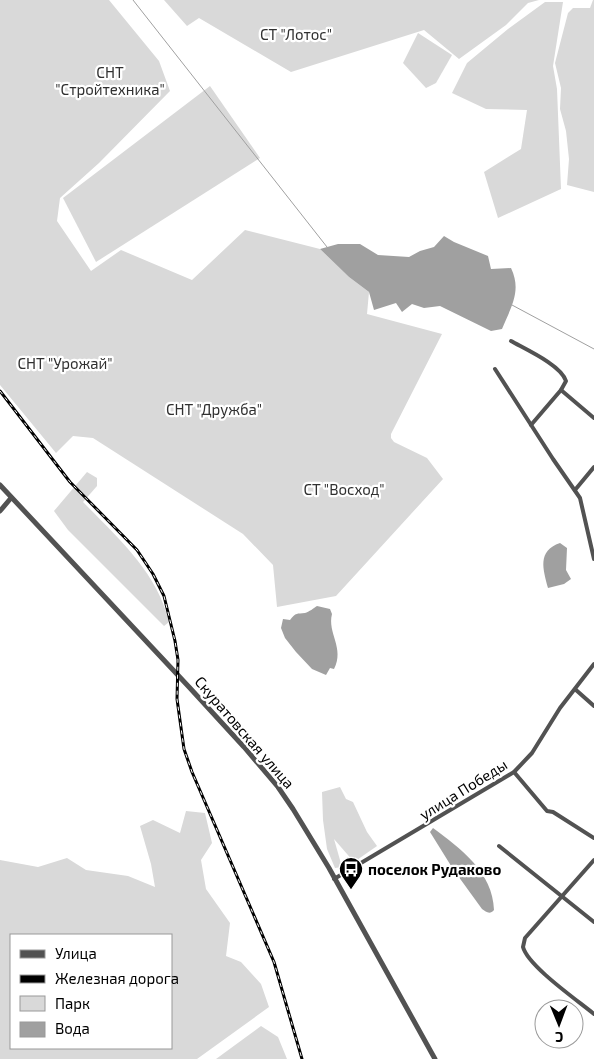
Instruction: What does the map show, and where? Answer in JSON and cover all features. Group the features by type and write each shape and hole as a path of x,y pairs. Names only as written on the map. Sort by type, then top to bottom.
{"street":[{"path":"511,341 551,365 564,375 566,381 561,390 531,426"},
{"path":"495,369 580,498 594,559"},
{"path":"561,390 594,418"},
{"path":"575,490 594,467"},
{"name":"Скуратовская улица","path":"0,485 164,659 278,787 334,879 434,1059"},
{"path":"0,511 11,498"},
{"name":"улица Победы","path":"334,879 514,772 532,753 560,708 576,690 594,664"},
{"path":"576,690 594,706"},
{"path":"514,772 547,811 553,812 594,838"},
{"path":"499,846 594,922"},
{"path":"594,860 525,938 523,947 527,956 547,976 594,1014"}],"green space":[{"path":"0,0 109,0 159,61 170,91 99,163 60,198 57,221 91,271 121,250 192,280 245,230 320,249 349,277 369,292 367,314 442,334 391,434 391,438 394,442 427,458 443,479 336,596 277,607 273,565 243,534 93,438 73,436 56,453 0,385"},
{"name":"СТ \"Лотос\"","path":"164,0 539,0 528,3 506,25 459,59 424,30 291,72 199,18 187,26"},
{"path":"593,0 594,192 567,185 569,159 566,131 560,109 561,88 555,63 568,13 573,8 590,8"},
{"path":"545,2 563,2 553,66 557,89 561,189 498,218 484,172 521,149 527,110 486,109 452,93 467,63 508,29"},
{"path":"418,33 452,55 436,83 426,88 403,63"},
{"path":"210,86 260,158 96,262 63,198"},
{"path":"87,472 97,478 97,486 83,502 135,557 146,572 163,604 169,622 164,626 68,530 54,511"},
{"path":"340,787 346,799 353,802 367,832 377,846 354,862 334,839 342,867 335,868 327,849 322,792"},
{"path":"186,811 205,813 212,843 201,860 206,889 230,923 226,956 241,962 261,984 269,1007 197,1059 0,1059 0,860 38,867 67,858 86,870 128,876 155,887 151,864 140,826 153,820 180,833"},
{"path":"261,1026 278,1037 287,1059 216,1059"}],"water":[{"path":"444,236 488,256 491,269 511,268 516,284 514,299 502,329 491,331 440,306 424,308 412,304 402,312 396,303 374,310 369,292 349,277 320,249 338,244 360,244 378,255 409,257 434,247"},
{"path":"560,543 567,548 566,570 571,579 564,584 548,588 544,568 545,556 553,546"},
{"path":"317,606 330,609 338,654 334,669 330,668 326,675 312,669 285,638 281,628 283,619 290,620 295,615 307,612"},
{"path":"433,828 464,853 481,873 488,884 492,896 494,910 492,912 482,909 453,869 430,832"}],"waterway":[{"path":"133,0 327,247"},
{"path":"512,305 594,349"}],"railway":[{"path":"0,391 70,482 137,550 153,574 164,596 178,660 177,699 184,749 192,772 274,962 302,1059"}],"place":[{"name":"поселок Рудаково","path":"351,890"}],"park label":[{"name":"СНТ \"Стройтехника\"","path":"110,80"},
{"name":"СНТ \"Урожай\"","path":"65,363"},
{"name":"СНТ \"Дружба\"","path":"214,409"},
{"name":"СТ \"Восход\"","path":"344,489"}]}
